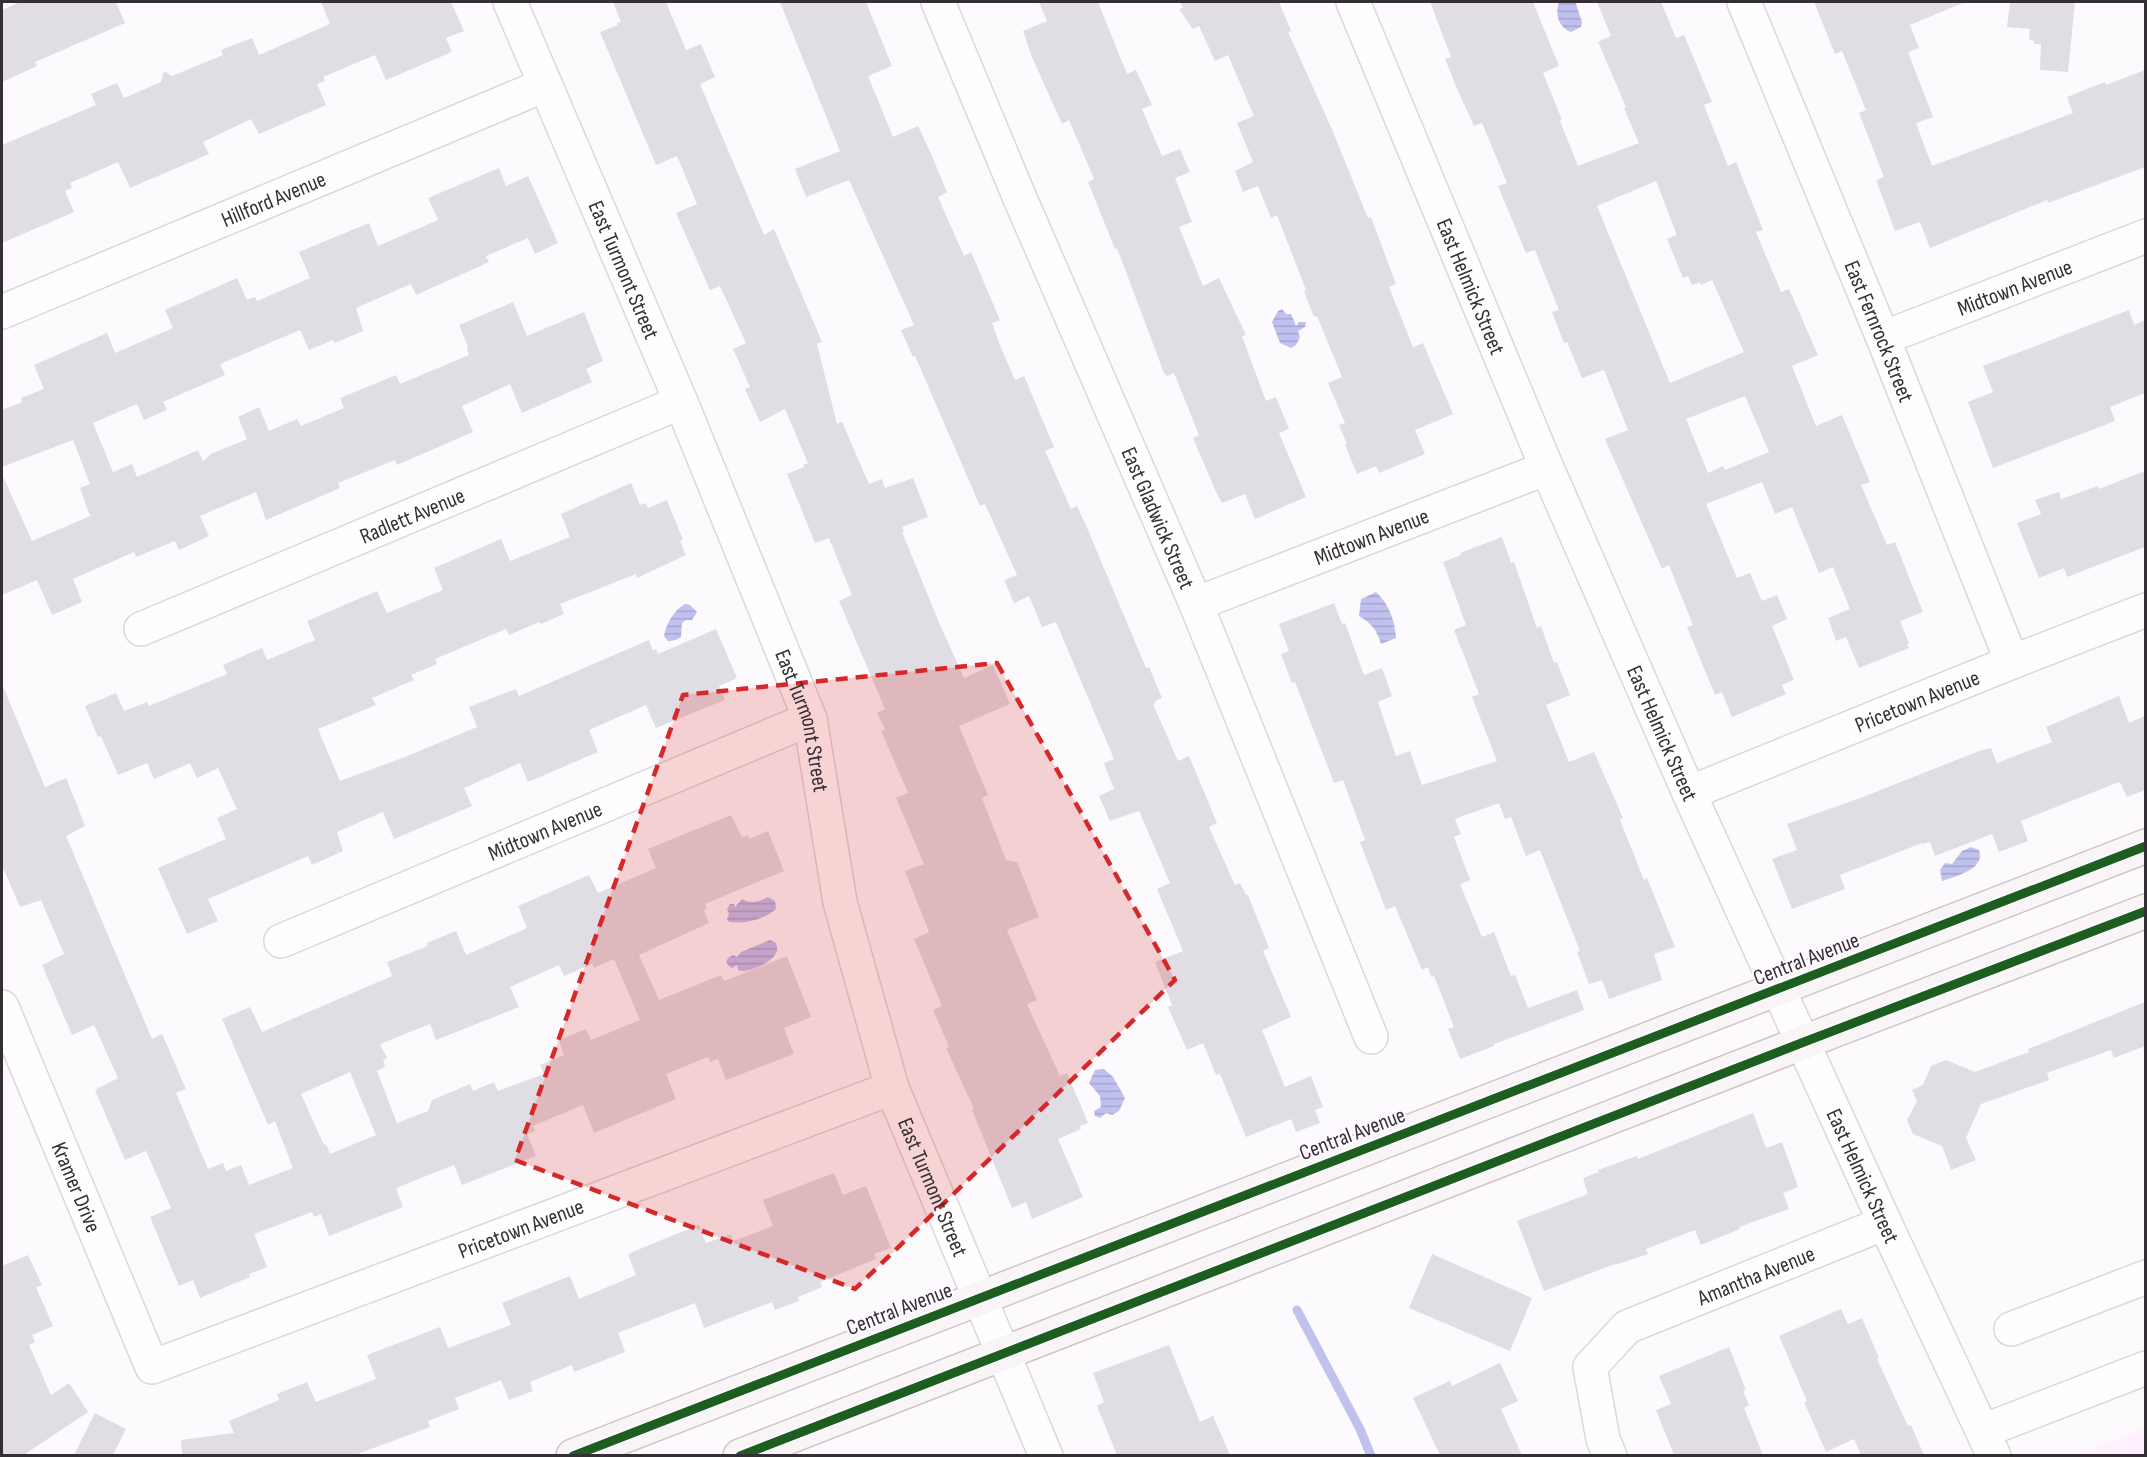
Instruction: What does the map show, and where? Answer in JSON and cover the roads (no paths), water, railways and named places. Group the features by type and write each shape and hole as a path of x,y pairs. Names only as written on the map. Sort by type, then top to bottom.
{"main road":[{"name":"Central Avenue","path":"573,1455 2145,846"},
{"path":"741,1455 2145,911"}],"street":[{"name":"East Turmont Street","path":"510,2 681,402 810,719 840,902 891,1089 1046,1455"},
{"name":"East Gladwick Street","path":"938,2 1196,604 1371,1037"},
{"name":"East Helmick Street","path":"1353,2 1547,468 1689,793 1988,1443"},
{"name":"East Fernrock Street","path":"1744,2 1883,338 2012,662"},
{"name":"Hillford Avenue","path":"2,312 545,85"},
{"name":"Midtown Avenue","path":"1883,338 2145,236"},
{"name":"Radlett Avenue","path":"141,628 681,402"},
{"name":"Midtown Avenue","path":"1196,604 1547,468"},
{"name":"Pricetown Avenue","path":"1689,793 2145,610"},
{"name":"Midtown Avenue","path":"281,941 810,719"},
{"name":"Kramer Drive","path":"2,1007 152,1367"},
{"name":"Pricetown Avenue","path":"152,1367 891,1089"},
{"name":"Amantha Avenue","path":"1610,1455 1603,1438 1590,1367 1627,1327 1885,1223"},
{"path":"2011,1329 2145,1277"},
{"path":"1988,1443 2145,1368"}],"water":[{"path":"1559,2 1577,2 1581,27 1571,32 1563,27 1557,11"},
{"path":"1282,309 1286,314 1291,314 1296,326 1299,322 1306,322 1305,327 1298,331 1300,337 1296,345 1291,348 1280,343 1272,322 1278,311"},
{"path":"1376,592 1391,613 1396,638 1381,644 1373,627 1359,616 1361,599"},
{"path":"685,604 690,605 697,612 692,620 682,623 681,637 668,641 664,636 669,622 677,610"},
{"path":"1971,847 1979,850 1980,857 1974,867 1942,881 1940,870 1945,863 1952,864 1962,851"},
{"path":"768,897 775,901 776,909 766,916 741,922 729,922 727,919 729,914 727,909 730,904 734,904 735,907 742,899 755,902"},
{"path":"770,940 776,943 777,952 770,960 759,966 742,971 738,970 737,965 732,968 726,962 733,955 737,957 741,952"},
{"path":"1104,1069 1113,1077 1125,1098 1119,1111 1112,1115 1106,1113 1100,1118 1095,1116 1094,1111 1101,1107 1100,1096 1089,1083 1095,1070"}],"waterway":[{"path":"1297,1310 1360,1429 1371,1456"}]}
